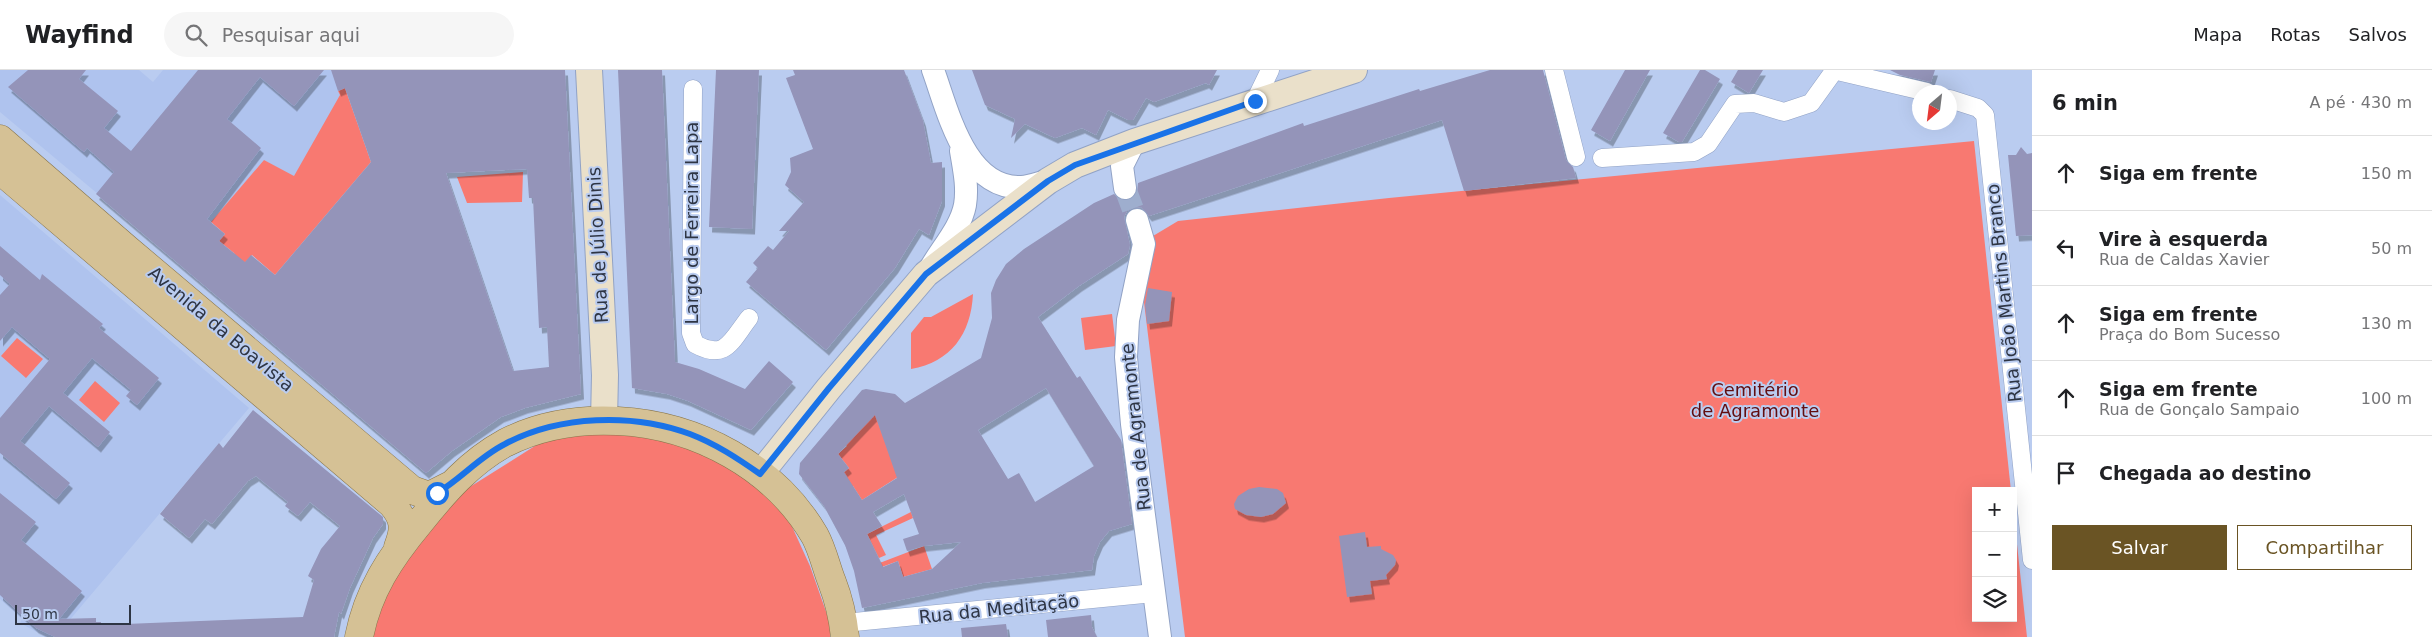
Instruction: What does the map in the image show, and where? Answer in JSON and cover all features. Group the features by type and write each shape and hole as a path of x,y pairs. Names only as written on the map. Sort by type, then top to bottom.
{"main road":[{"name":"Rua de Júlio Dinis","path":"589,70 605,374 604,420"},
{"path":"760,474 829,388 926,274 1048,181 1075,165 1134,142 1341,72"},
{"name":"Avenida da Boavista","path":"0,138 133,255 412,490 429,496 451,485"},
{"name":"Avenida da Boavista","path":"0,170 392,504 401,514 404,523 403,535 398,547"},
{"path":"358,637 368,601 376,582 398,547 451,485 476,462 505,444 536,430 570,422 604,420 644,422 689,434 732,454 760,474 789,500 816,538 825,560 844,630"}],"street":[{"path":"933,70 960,142 978,171 999,184 1021,187 1048,181"},
{"path":"1255,101 1270,70"},
{"path":"1554,70 1576,157"},
{"path":"1602,158 1694,152 1708,144 1735,104 1754,103 1784,112 1811,103 1834,70 1912,88"},
{"name":"Largo de Ferreira Lapa","path":"693,89 691,333 695,344 715,352 725,349 748,318"},
{"name":"Rua João Martins Branco","path":"1957,101 1978,108 1985,115 2032,560"},
{"path":"926,274 965,207 966,186 960,142"},
{"path":"1126,188 1122,166 1134,142"},
{"name":"Rua de Agramonte","path":"1137,220 1144,244 1128,320 1126,357 1132,424 1160,637"},
{"name":"Rua da Meditação","path":"844,630 1154,593"}],"shaded area":[{"path":"0,70 139,70 153,82 163,70 331,70 341,95 294,177 264,160 178,261 0,112"},
{"path":"0,195 249,408 62,629 62,637 46,637 20,623 22,619 0,599"}],"green space":[{"path":"345,88 371,162 275,275 252,255 240,268 234,253 219,241 225,234 211,222 264,160 294,176 340,95 338,91"},
{"name":"Cemitério de Agramonte","path":"1974,141 2011,487 1972,487 1972,622 2017,622 2017,544 2027,637 1185,637 1143,294 1153,236 1178,221 1389,198"},
{"path":"523,172 522,202 467,203 457,177"},
{"path":"973,294 968,322 956,344 948,353 937,360 911,369 911,333 924,317 931,317"},
{"path":"1112,314 1116,346 1085,350 1081,318"},
{"path":"17,338 43,359 26,378 1,356"},
{"path":"95,381 120,403 104,422 79,400"},
{"path":"875,414 898,477 862,500 853,486 847,490 838,477 849,468 838,454 847,446 839,439"},
{"path":"621,431 692,446 760,488 789,520 810,566 830,623 830,637 363,637 375,594 457,495 538,444 565,436"},
{"path":"911,512 913,518 876,535 886,555 879,558 867,534"},
{"path":"924,546 932,569 903,577 898,561 879,568 877,564"}],"building":[{"path":"28,70 86,70 79,79 118,111 104,128 131,151 198,70 324,70 294,106 260,77 227,119 261,148 207,219 225,234 219,241 245,262 251,255 275,275 371,162 345,88 338,91 331,70 565,70 581,394 525,408 501,417 452,451 426,473 96,194 114,172 87,148 84,152 8,87","holes":["527,169 529,198 533,198 539,328 547,327 549,367 513,371 446,173"]},
{"path":"618,70 662,70 675,362 699,369 745,389 769,361 793,382 751,430 688,401 667,394 632,388"},
{"path":"716,70 759,70 752,229 709,227"},
{"path":"793,70 904,70 923,121 931,163 942,162 942,201 929,235 919,229 895,268 826,350 746,282 758,268 753,263 768,246 773,250 789,231 779,231 804,202 785,185 791,172 790,158 813,149 786,78 795,75"},
{"path":"972,70 1217,70 1209,85 1206,83 1154,102 1146,98 1133,120 1128,120 1108,110 1096,135 1082,128 1055,138 1025,124 1011,138 1015,119 985,105"},
{"path":"1490,70 1543,70 1566,160 1573,167 1576,178 1464,191 1442,120 1149,216 1141,207 1127,211 1124,217 1130,245 1128,254 1079,286 1038,317 1077,378 1080,376 1121,440 1132,524 1109,531 1100,542 1094,556 1092,570 982,583 862,608 854,571 845,545 824,506 799,474 800,463 862,390 895,394 905,403 981,358 992,318 991,293 996,280 1006,264 1024,249 1094,203 1114,194 1121,200 1133,199 1137,192 1138,183 1303,123 1304,126 1419,89 1420,91","holes":["1046,388 1094,466 1035,502 1019,473 1008,479 978,430","875,415 897,478 862,500 844,472 849,468 838,454","904,494 919,534 903,539 907,551 924,546 961,542 932,569 903,577 898,561 883,567 867,534 882,526 873,512"]},
{"path":"1625,70 1650,70 1610,141 1591,130"},
{"path":"1700,70 1705,70 1720,79 1682,142 1679,142 1663,133"},
{"path":"1738,70 1763,70 1749,93 1731,82"},
{"path":"1890,70 1935,70 1931,82 1900,75"},
{"path":"2021,147 2027,154 2032,153 2032,235 2016,236 2008,155 2016,155"},
{"path":"0,246 40,280 42,274 103,324 99,328 159,378 137,405 126,396 131,390 92,358 63,393 110,432 98,447 49,406 20,441 70,483 56,499 0,453 0,418 50,359 12,327 0,341 0,295 10,284 0,275"},
{"path":"1148,288 1172,292 1169,321 1147,324 1145,305"},
{"path":"253,410 383,517 383,524 373,538 350,588 341,614 339,612 334,637 55,637 36,628 0,595 0,493 36,522 21,540 82,591 59,619 96,618 96,622 101,622 101,625 303,617 314,580 308,576 321,549 340,526 310,502 298,516 285,506 288,502 256,476 248,481 212,524 205,519 189,538 160,514 219,443 223,448"},
{"path":"1259,487 1277,489 1283,493 1286,503 1273,514 1261,517 1246,515 1235,509 1234,504 1238,496 1249,489"},
{"path":"1365,532 1367,547 1381,546 1381,549 1393,555 1396,560 1395,565 1386,575 1387,579 1370,581 1372,594 1347,597 1339,536"},
{"path":"1091,615 1092,627 1097,637 1048,637 1046,620"},
{"path":"1006,624 1008,637 962,637 961,628"}],"tunnel":[{"path":"1125,188 1137,220"}],"route":[{"path":"437,493 451,485 476,462 505,444 536,430 570,422 604,420 644,422 667,427 711,443 732,454 760,474 829,388 926,274 981,234 1048,181 1075,165 1134,142 1255,101"}]}
